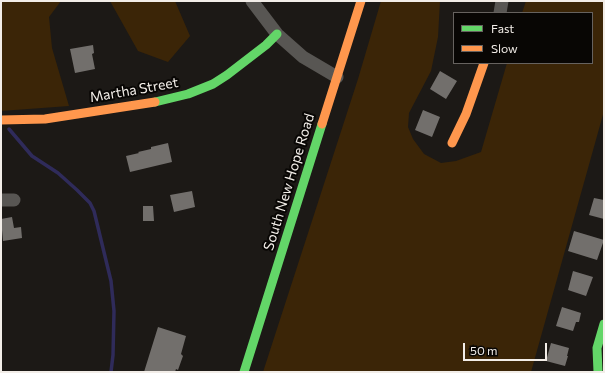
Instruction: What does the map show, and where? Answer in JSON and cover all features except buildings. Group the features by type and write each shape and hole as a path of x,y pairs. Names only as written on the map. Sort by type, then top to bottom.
{"street":[{"path":"252,1 277,34 303,57 337,77"},
{"name":"South New Hope Road","path":"244,372 361,1"},
{"path":"500,12 502,1"},
{"name":"Martha Street","path":"1,120 45,119 153,104 188,94 213,84 227,75 266,45 277,34"},
{"path":"452,143 466,114 484,64"},
{"path":"598,372 597,348 604,324"}],"shaded area":[{"path":"1,1 61,1 49,17 52,48 69,106 1,111"},
{"path":"110,1 175,1 190,36 168,62 138,51"},
{"path":"381,1 440,1 438,37 431,71 409,113 408,127 413,139 424,154 441,163 456,161 481,152 507,64 593,64 593,12 522,12 526,1 604,1 604,111 531,372 263,372 358,79"}],"waterway":[{"path":"9,129 32,156 58,173 90,203 94,211 111,281 114,311 111,372"}],"traffic: fast":[{"path":"155,102 188,94 213,84 266,45 277,34"},
{"path":"244,372 322,124"},
{"path":"598,372 597,348 604,324"}],"traffic: slow":[{"path":"322,124 361,1"},
{"path":"452,143 466,114 484,64"},
{"path":"1,120 45,119 155,102"}]}
